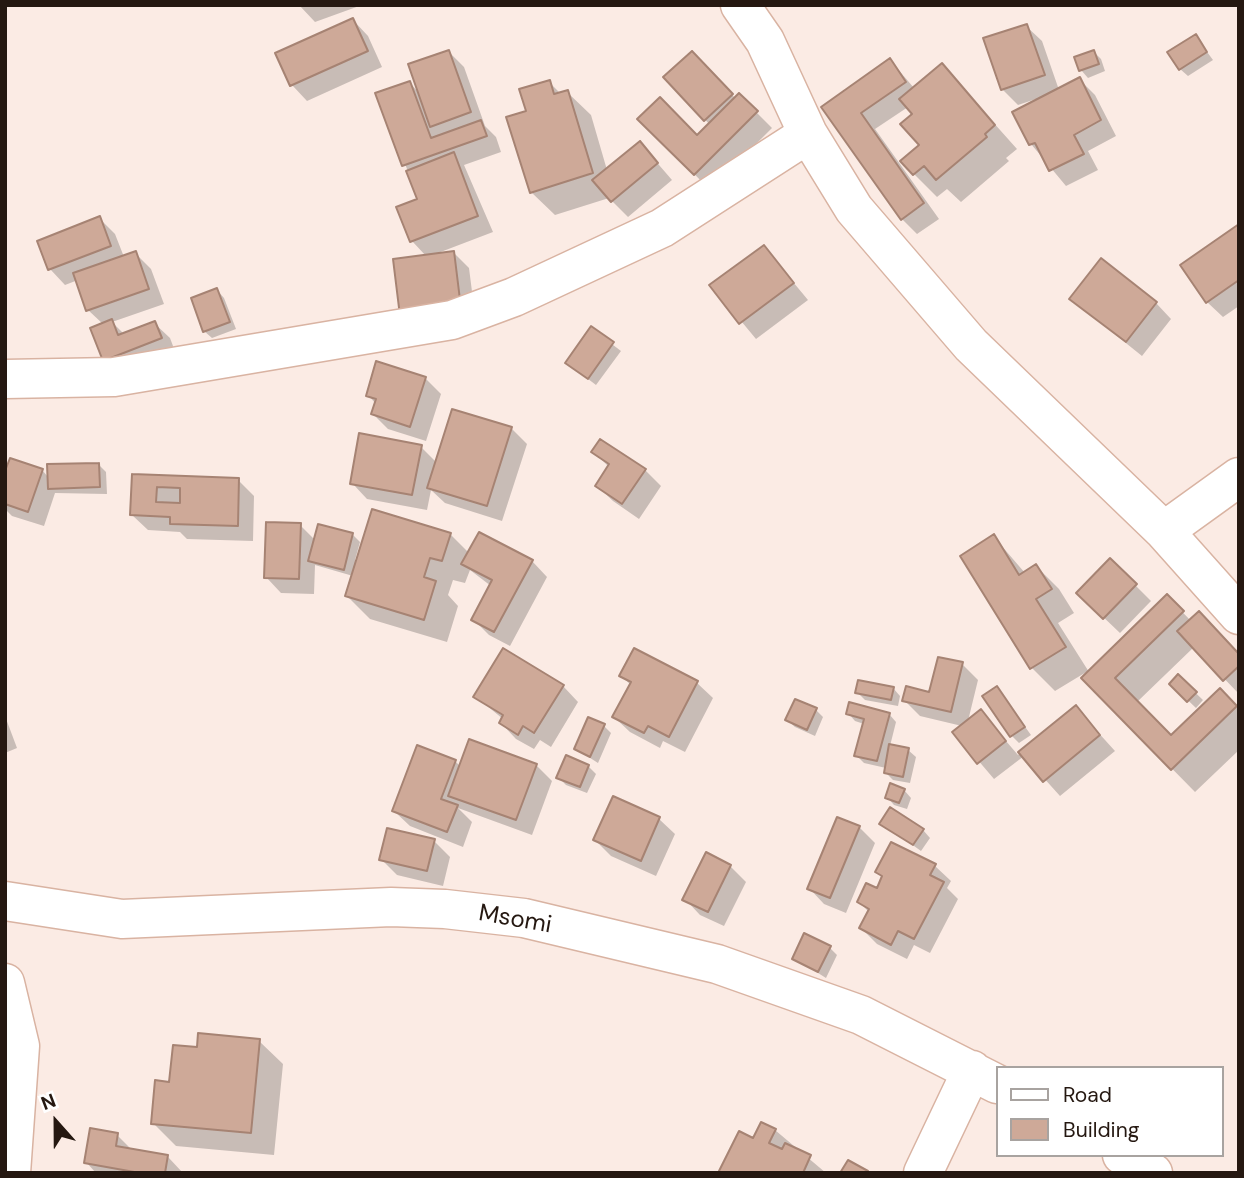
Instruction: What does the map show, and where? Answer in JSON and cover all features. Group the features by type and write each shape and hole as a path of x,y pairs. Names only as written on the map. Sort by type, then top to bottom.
{"street":[{"path":"740,5 765,41 808,134 854,209 971,345 1164,531 1239,615"},
{"path":"5,379 114,377 452,320 514,297 662,228 808,134"},
{"path":"1164,531 1239,477"},
{"name":"Msomi","path":"5,901 122,919 391,907 444,909 524,918 717,964 861,1015 985,1077"},
{"path":"5,983 20,1046 11,1173"},
{"path":"923,1173 985,1077"},
{"path":"1125,1157 1153,1173"}],"building":[{"path":"353,18 368,51 290,86 275,53"},
{"path":"1027,24 1045,75 1001,90 983,38"},
{"path":"1196,34 1207,52 1179,70 1167,52"},
{"path":"449,50 471,112 430,127 408,64"},
{"path":"1094,50 1099,64 1079,71 1074,57"},
{"path":"692,51 733,94 704,121 663,77"},
{"path":"890,58 906,82 861,113 924,203 901,220 821,107"},
{"path":"942,63 995,125 985,134 987,137 936,180 924,166 913,175 900,161 919,145 900,124 912,114 899,99"},
{"path":"1080,77 1101,120 1074,135 1084,154 1049,171 1035,143 1029,145 1012,112"},
{"path":"550,80 554,94 568,90 593,173 530,193 506,117 526,111 519,89"},
{"path":"410,81 431,138 481,120 487,136 402,166 375,93"},
{"path":"739,93 758,111 694,175 637,119 660,97 697,135"},
{"path":"640,141 658,163 611,202 592,180"},
{"path":"454,152 478,216 410,242 396,207 417,199 406,171"},
{"path":"100,216 111,246 48,270 37,241"},
{"path":"1239,224 1239,280 1206,303 1180,265"},
{"path":"764,245 794,283 739,324 709,285"},
{"path":"136,251 149,289 86,311 73,273"},
{"path":"454,251 461,308 400,316 393,259"},
{"path":"1101,258 1157,302 1126,342 1069,299"},
{"path":"217,288 230,322 203,332 191,298"},
{"path":"112,319 118,335 155,321 162,338 103,361 90,328"},
{"path":"591,326 614,342 588,379 565,363"},
{"path":"376,361 426,377 410,427 371,414 376,399 366,396"},
{"path":"452,409 512,427 487,506 427,488"},
{"path":"359,433 422,445 412,495 350,484"},
{"path":"600,439 646,469 622,504 595,486 609,464 591,452"},
{"path":"10,458 43,469 28,512 5,504 5,471"},
{"path":"99,463 100,487 48,489 47,464"},
{"path":"132,474 239,478 238,526 170,524 170,517 130,515","holes":["157,487 180,488 180,503 156,502"]},
{"path":"372,509 451,533 442,561 430,558 424,577 436,581 424,620 345,596"},
{"path":"266,522 301,523 299,579 264,578"},
{"path":"318,524 353,533 344,570 308,561"},
{"path":"479,532 533,560 494,632 471,620 492,580 461,564"},
{"path":"994,534 1019,575 1036,564 1052,589 1036,599 1066,647 1030,669 960,556"},
{"path":"1110,558 1137,584 1103,619 1076,593"},
{"path":"1167,594 1184,611 1115,678 1171,735 1220,688 1237,706 1171,770 1081,678"},
{"path":"1199,611 1239,654 1239,666 1223,681 1177,631"},
{"path":"503,648 564,685 534,733 523,726 518,735 499,723 503,715 473,697"},
{"path":"634,648 698,681 669,737 648,726 644,733 612,717 631,682 619,676"},
{"path":"938,657 963,662 951,712 902,701 906,686 929,692"},
{"path":"1178,674 1197,692 1187,702 1169,684"},
{"path":"858,680 894,687 891,700 855,693"},
{"path":"997,686 1025,727 1010,737 982,696"},
{"path":"795,699 817,708 807,730 785,720"},
{"path":"849,702 890,713 877,761 854,756 864,719 846,714"},
{"path":"1076,705 1100,735 1043,782 1018,752"},
{"path":"981,709 1006,741 977,764 952,732"},
{"path":"588,717 605,724 590,757 574,749"},
{"path":"469,739 537,764 516,820 448,796"},
{"path":"889,744 909,748 903,777 884,773"},
{"path":"417,745 456,760 441,799 458,805 447,832 392,811"},
{"path":"566,755 589,765 580,787 556,778"},
{"path":"890,783 905,789 899,803 885,798"},
{"path":"613,796 660,817 641,861 593,840"},
{"path":"890,807 924,829 913,845 879,824"},
{"path":"837,817 860,826 830,898 807,889"},
{"path":"387,828 435,839 427,871 379,860"},
{"path":"891,842 936,864 930,875 944,882 914,939 898,931 891,945 859,928 869,909 857,902 866,883 877,888 882,876 875,872"},
{"path":"706,852 731,865 708,912 682,900"},
{"path":"804,933 831,946 818,972 792,959"},
{"path":"198,1033 260,1039 251,1133 151,1124 155,1080 169,1082 173,1045 197,1047"},
{"path":"761,1122 776,1129 769,1143 782,1149 785,1143 811,1155 803,1173 718,1173 739,1131 753,1138"},
{"path":"90,1128 118,1133 116,1146 168,1155 165,1173 140,1173 84,1163"},
{"path":"848,1160 868,1171 867,1173 840,1173"}]}
